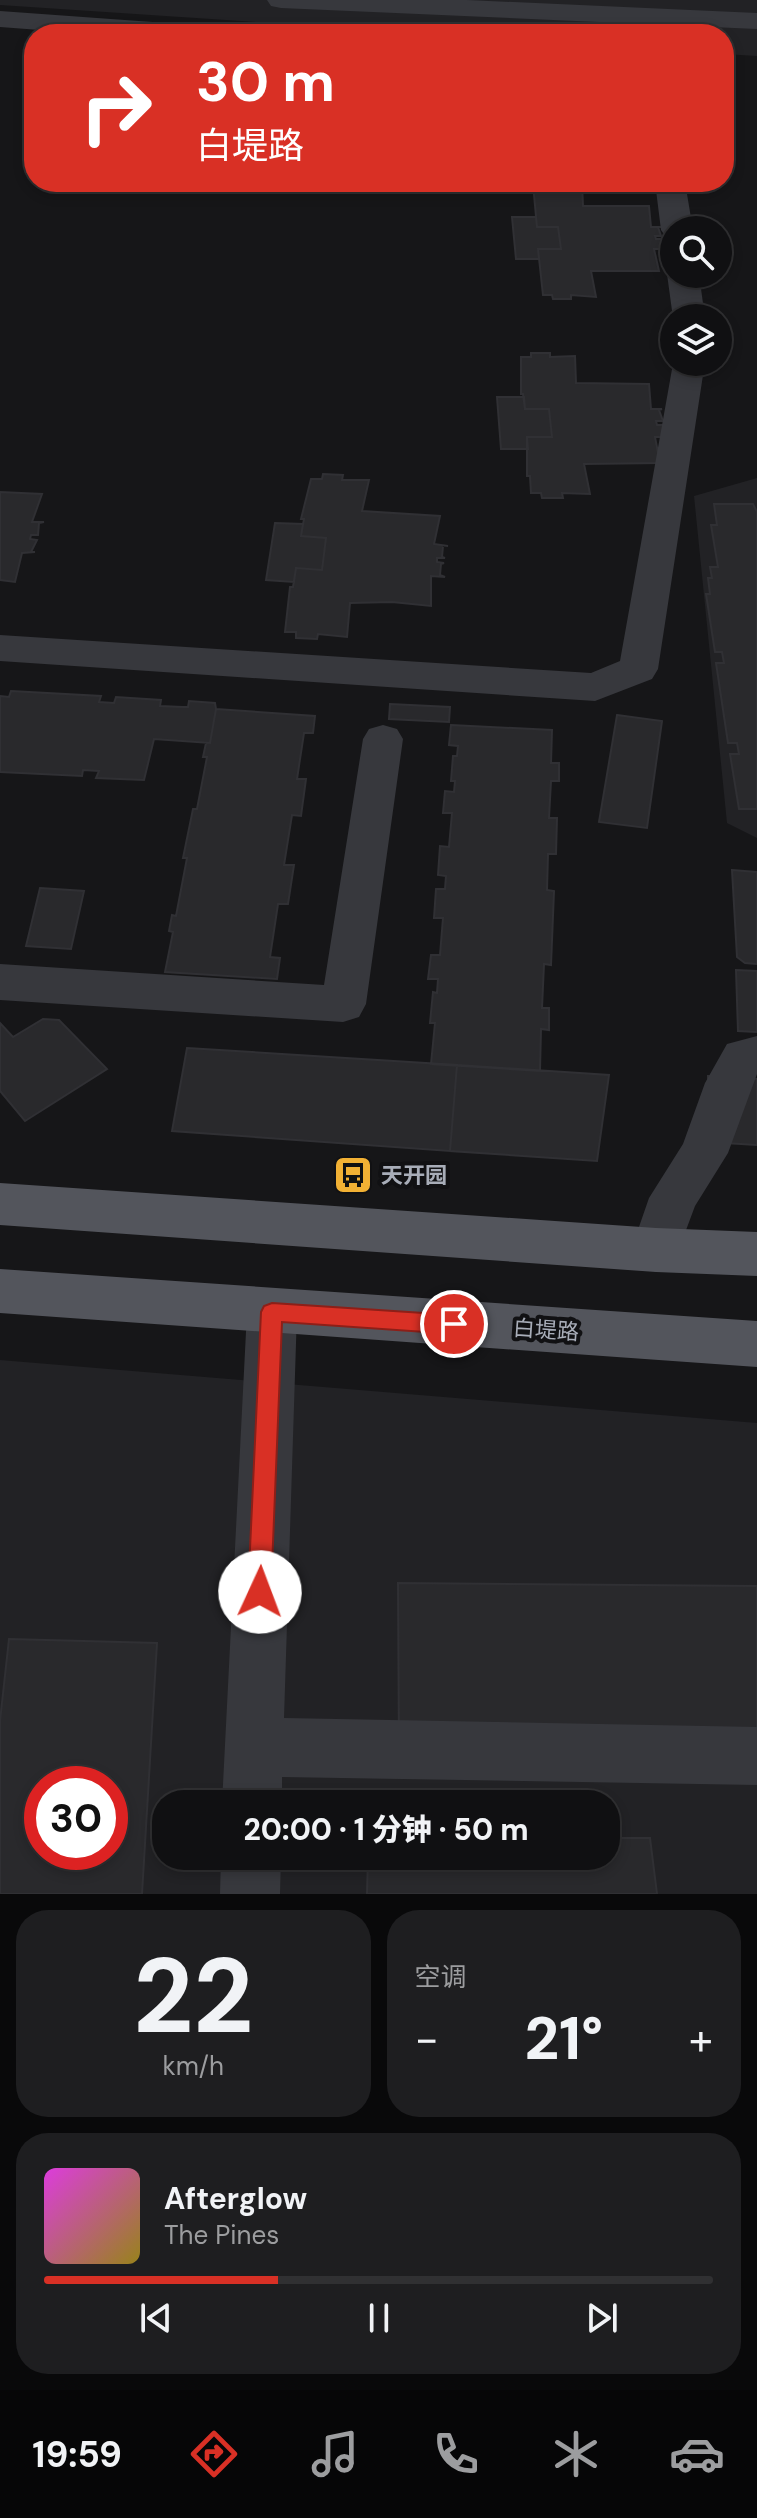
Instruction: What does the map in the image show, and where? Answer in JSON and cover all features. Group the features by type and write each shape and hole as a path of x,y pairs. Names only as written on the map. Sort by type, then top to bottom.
{"main road":[{"path":"0,1204 656,1250 757,1254"},
{"name":"白堤路","path":"0,1291 757,1344"}],"street":[{"path":"281,0 588,7 757,21"},
{"path":"0,19 69,24"},
{"path":"671,192 675,216"},
{"path":"0,648 595,687 638,669 686,376"},
{"path":"0,982 343,1004 383,739"},
{"path":"656,1250 673,1198 704,1153 728,1083 743,1057 757,1055"},
{"path":"252,1790 272,1312"},
{"path":"253,1747 757,1756"},
{"path":"250,1894 251,1870"}],"shaded area":[{"path":"0,0 757,0 757,56 734,55 734,24 284,24 0,5"},
{"path":"757,478 757,838 727,823 694,496"},
{"path":"0,1360 757,1423 757,1894 0,1894"}],"building":[{"path":"534,192 582,192 583,206 649,206 651,227 658,227 660,233 660,236 655,236 660,239 660,249 654,249 659,271 591,271 596,297 571,295 571,299 553,299 552,295 543,295 538,249 561,249 558,227 537,227"},
{"path":"512,217 536,217 537,227 558,227 561,249 538,249 539,259 516,259"},
{"path":"531,353 550,353 550,357 575,356 576,383 649,384 651,409 662,409 659,410 663,421 656,421 657,425 663,425 663,436 666,437 655,437 660,463 584,464 590,494 562,493 563,498 542,498 541,493 531,493 530,476 527,476 527,437 552,437 549,409 525,409 521,394 521,357 531,357"},
{"path":"497,397 524,397 525,409 549,409 552,437 527,437 528,449 501,449"},
{"path":"323,474 343,475 342,480 369,480 362,511 440,516 434,544 448,546 443,546 442,557 445,558 437,558 437,562 444,563 441,564 440,575 445,577 431,576 431,606 392,602 350,603 347,637 318,634 317,639 296,638 296,632 285,632 290,587 293,587 296,568 322,570 326,538 301,536 304,519 301,519 311,479 322,479"},
{"path":"0,492 42,494 32,522 44,522 39,523 38,535 31,535 30,539 37,540 31,552 35,552 22,553 15,582 0,580"},
{"path":"714,504 753,504 757,512 757,809 739,809 730,754 739,754 737,743 728,743 716,663 724,663 722,652 715,652 706,594 710,594 710,567 718,567 711,525 717,525"},
{"path":"275,523 303,524 301,536 326,538 322,570 296,568 294,582 266,580"},
{"path":"11,691 101,696 99,702 114,703 116,697 161,700 160,706 188,707 189,701 215,703 216,709 210,743 154,739 144,780 96,778 99,771 83,770 82,776 0,772 0,696 9,697"},
{"path":"390,704 450,707 449,722 389,719"},
{"path":"216,709 315,716 313,733 304,733 297,779 306,779 301,816 292,815 284,865 294,865 288,904 278,904 270,957 280,958 277,979 165,972 173,932 169,931 172,915 176,916 187,858 183,858 193,809 197,809 207,757 203,757 206,743 210,743"},
{"path":"617,715 662,721 647,828 599,822"},
{"path":"451,725 552,730 551,763 559,763 559,781 551,781 549,818 557,818 556,854 548,854 547,890 554,891 551,965 544,964 542,1008 549,1008 549,1030 541,1029 540,1071 431,1064 435,1023 430,1023 433,992 437,993 438,979 428,979 431,955 440,955 443,918 434,918 436,889 445,889 446,876 438,875 440,846 449,847 452,813 443,813 445,791 454,792 455,781 451,781 453,756 457,756 458,746 449,745"},
{"path":"732,870 757,872 757,964 745,963 737,957"},
{"path":"40,888 84,891 71,949 26,946"},
{"path":"736,970 757,971 757,1032 738,1031"},
{"path":"43,1019 59,1020 107,1069 25,1121 0,1091 0,1023 13,1037"},
{"path":"187,1048 457,1065 450,1151 172,1131"},
{"path":"457,1065 609,1075 597,1161 450,1151"},
{"path":"708,1076 757,1079 757,1145 709,1142"},
{"path":"398,1583 757,1586 757,1756 399,1750"},
{"path":"9,1639 157,1643 142,1894 0,1894 0,1721"},
{"path":"620,1838 650,1838 657,1894 367,1894 368,1870 620,1870"}],"place":[{"name":"天开园","path":"353,1175"}],"route":[{"path":"260,1592 272,1312 454,1324"}]}
